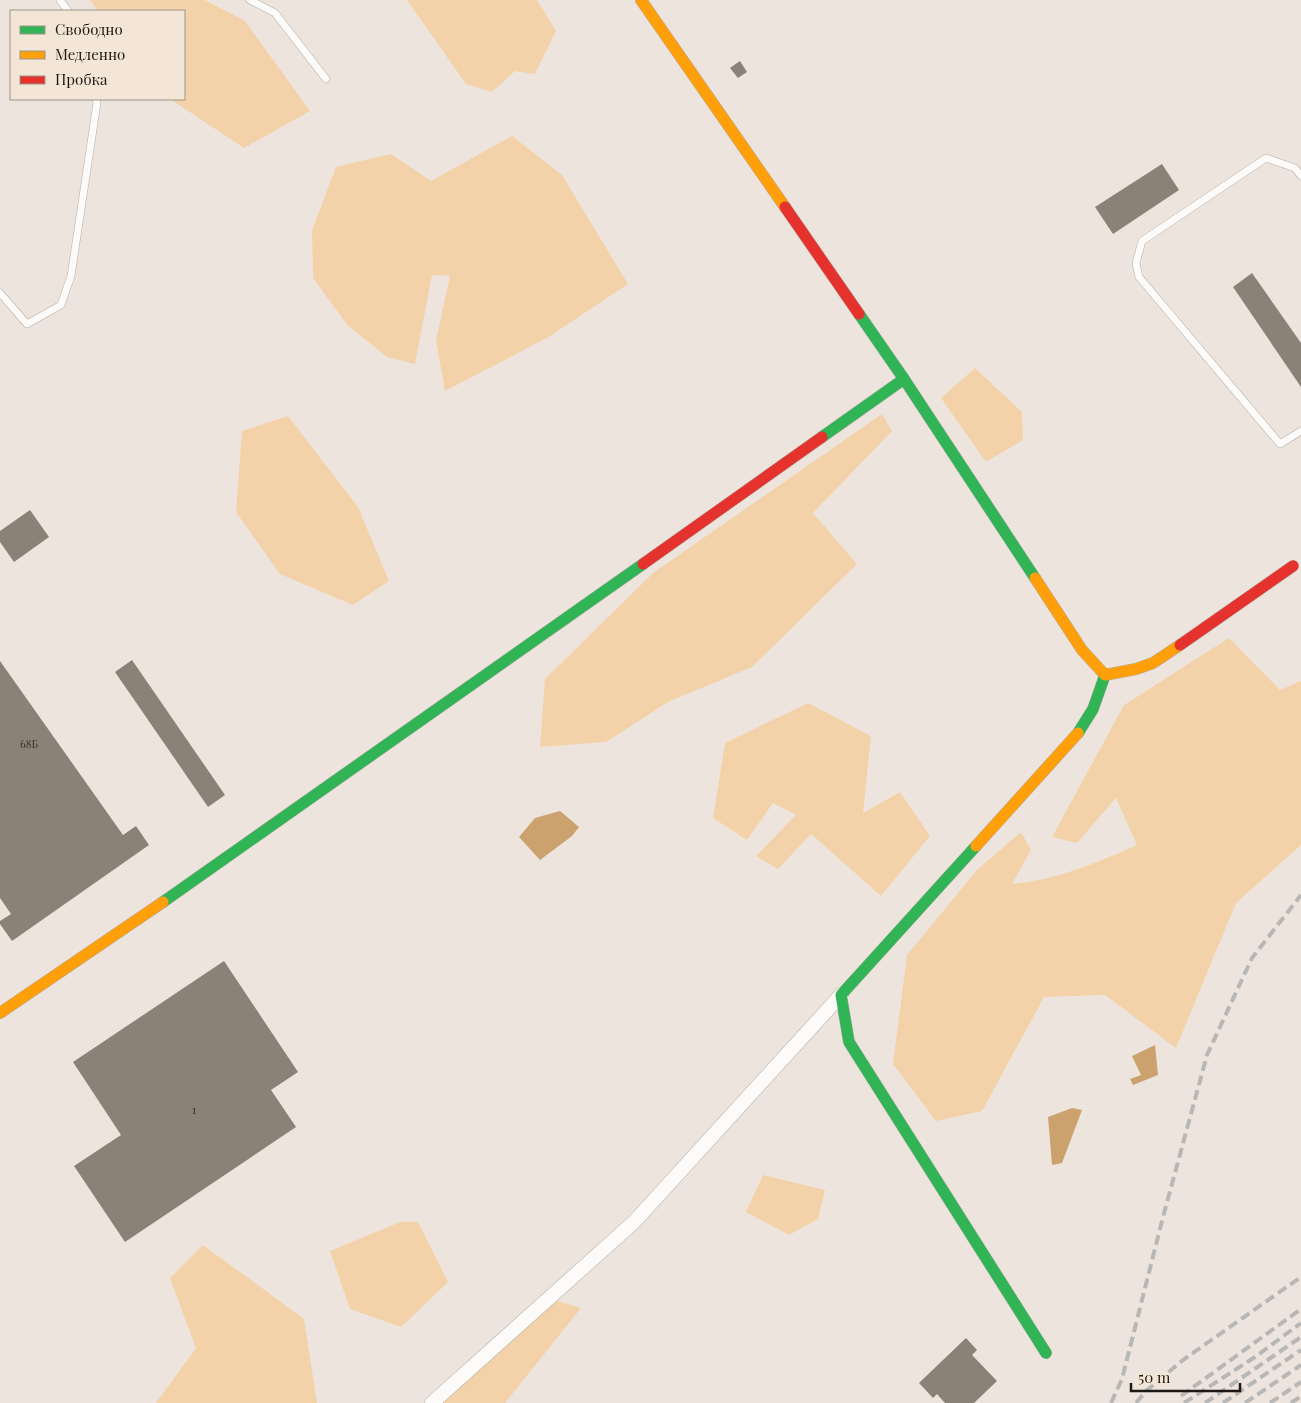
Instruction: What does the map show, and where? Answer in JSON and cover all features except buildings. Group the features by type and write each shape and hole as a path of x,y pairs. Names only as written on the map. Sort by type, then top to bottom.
{"street":[{"path":"641,0 904,379 1082,650 1105,675"},
{"path":"0,1013 215,867 904,379"},
{"path":"1105,675 1136,669 1153,663 1297,563"},
{"path":"432,1403 634,1222 1082,730 1094,709 1105,675"},
{"path":"842,995 849,1042 1046,1353"}],"lane":[{"path":"250,0 276,13 326,79"},
{"path":"0,293 27,324 61,305 72,276 96,100"},
{"path":"1301,176 1295,168 1266,158 1142,240 1136,263 1139,277 1280,444 1301,431"}],"shaded area":[{"path":"90,0 205,0 245,21 310,111 244,148 172,100 185,100 185,10 97,10"},
{"path":"407,0 537,0 556,31 535,74 515,71 492,92 466,84"},
{"path":"512,136 562,175 628,284 547,338 445,391 436,340 450,276 432,275 415,364 387,357 348,326 313,278 312,230 336,167 391,154 431,181"},
{"path":"975,368 1022,412 1023,440 986,462 941,398"},
{"path":"882,414 892,431 813,513 857,564 752,667 668,702 606,742 540,747 545,679 653,573"},
{"path":"288,416 358,507 389,581 353,605 280,574 236,512 242,431"},
{"path":"1229,638 1280,690 1301,681 1301,845 1236,903 1176,1048 1105,995 1044,997 982,1111 936,1121 893,1064 907,955 977,870 1021,832 1031,850 1012,884 1061,875 1137,845 1116,798 1077,843 1052,837 1124,705"},
{"path":"808,703 871,736 863,813 900,792 930,836 881,896 811,834 778,869 756,856 796,815 773,803 747,840 713,818 725,743"},
{"path":"560,811 579,827 572,836 540,860 519,837 535,818"},
{"path":"1155,1045 1158,1075 1133,1085 1130,1079 1141,1075 1132,1056"},
{"path":"1072,1108 1082,1110 1062,1163 1052,1165 1048,1117"},
{"path":"763,1175 825,1190 818,1219 789,1235 746,1212"},
{"path":"400,1222 418,1222 448,1282 401,1327 350,1309 330,1251"},
{"path":"203,1245 304,1319 317,1403 156,1403 196,1348 170,1278"},
{"path":"544,1297 581,1308 505,1403 437,1403"}],"railway":[{"path":"1111,1403 1122,1379 1207,1055 1252,958 1301,895"},
{"path":"1136,1403 1146,1391 1183,1360 1301,1277"},
{"path":"1181,1396 1301,1309"},
{"path":"1184,1403 1255,1357 1301,1323"},
{"path":"1205,1403 1301,1337"},
{"path":"1223,1403 1301,1350"},
{"path":"1245,1403 1301,1365"},
{"path":"1270,1403 1301,1382"},
{"path":"1291,1403 1301,1396"}],"traffic: fast":[{"path":"859,314 1035,578"},
{"path":"822,437 904,379"},
{"path":"163,902 643,564"},
{"path":"1078,733 1093,709 1105,675"},
{"path":"976,846 841,995 849,1042 1046,1353"}],"traffic: slow":[{"path":"641,0 785,207"},
{"path":"1035,578 1082,650 1105,675 1136,669 1153,663 1180,645"},
{"path":"976,846 1078,733"},
{"path":"0,1013 163,902"}],"traffic: jam":[{"path":"785,207 859,314"},
{"path":"643,564 822,437"},
{"path":"1180,645 1293,566"}]}
